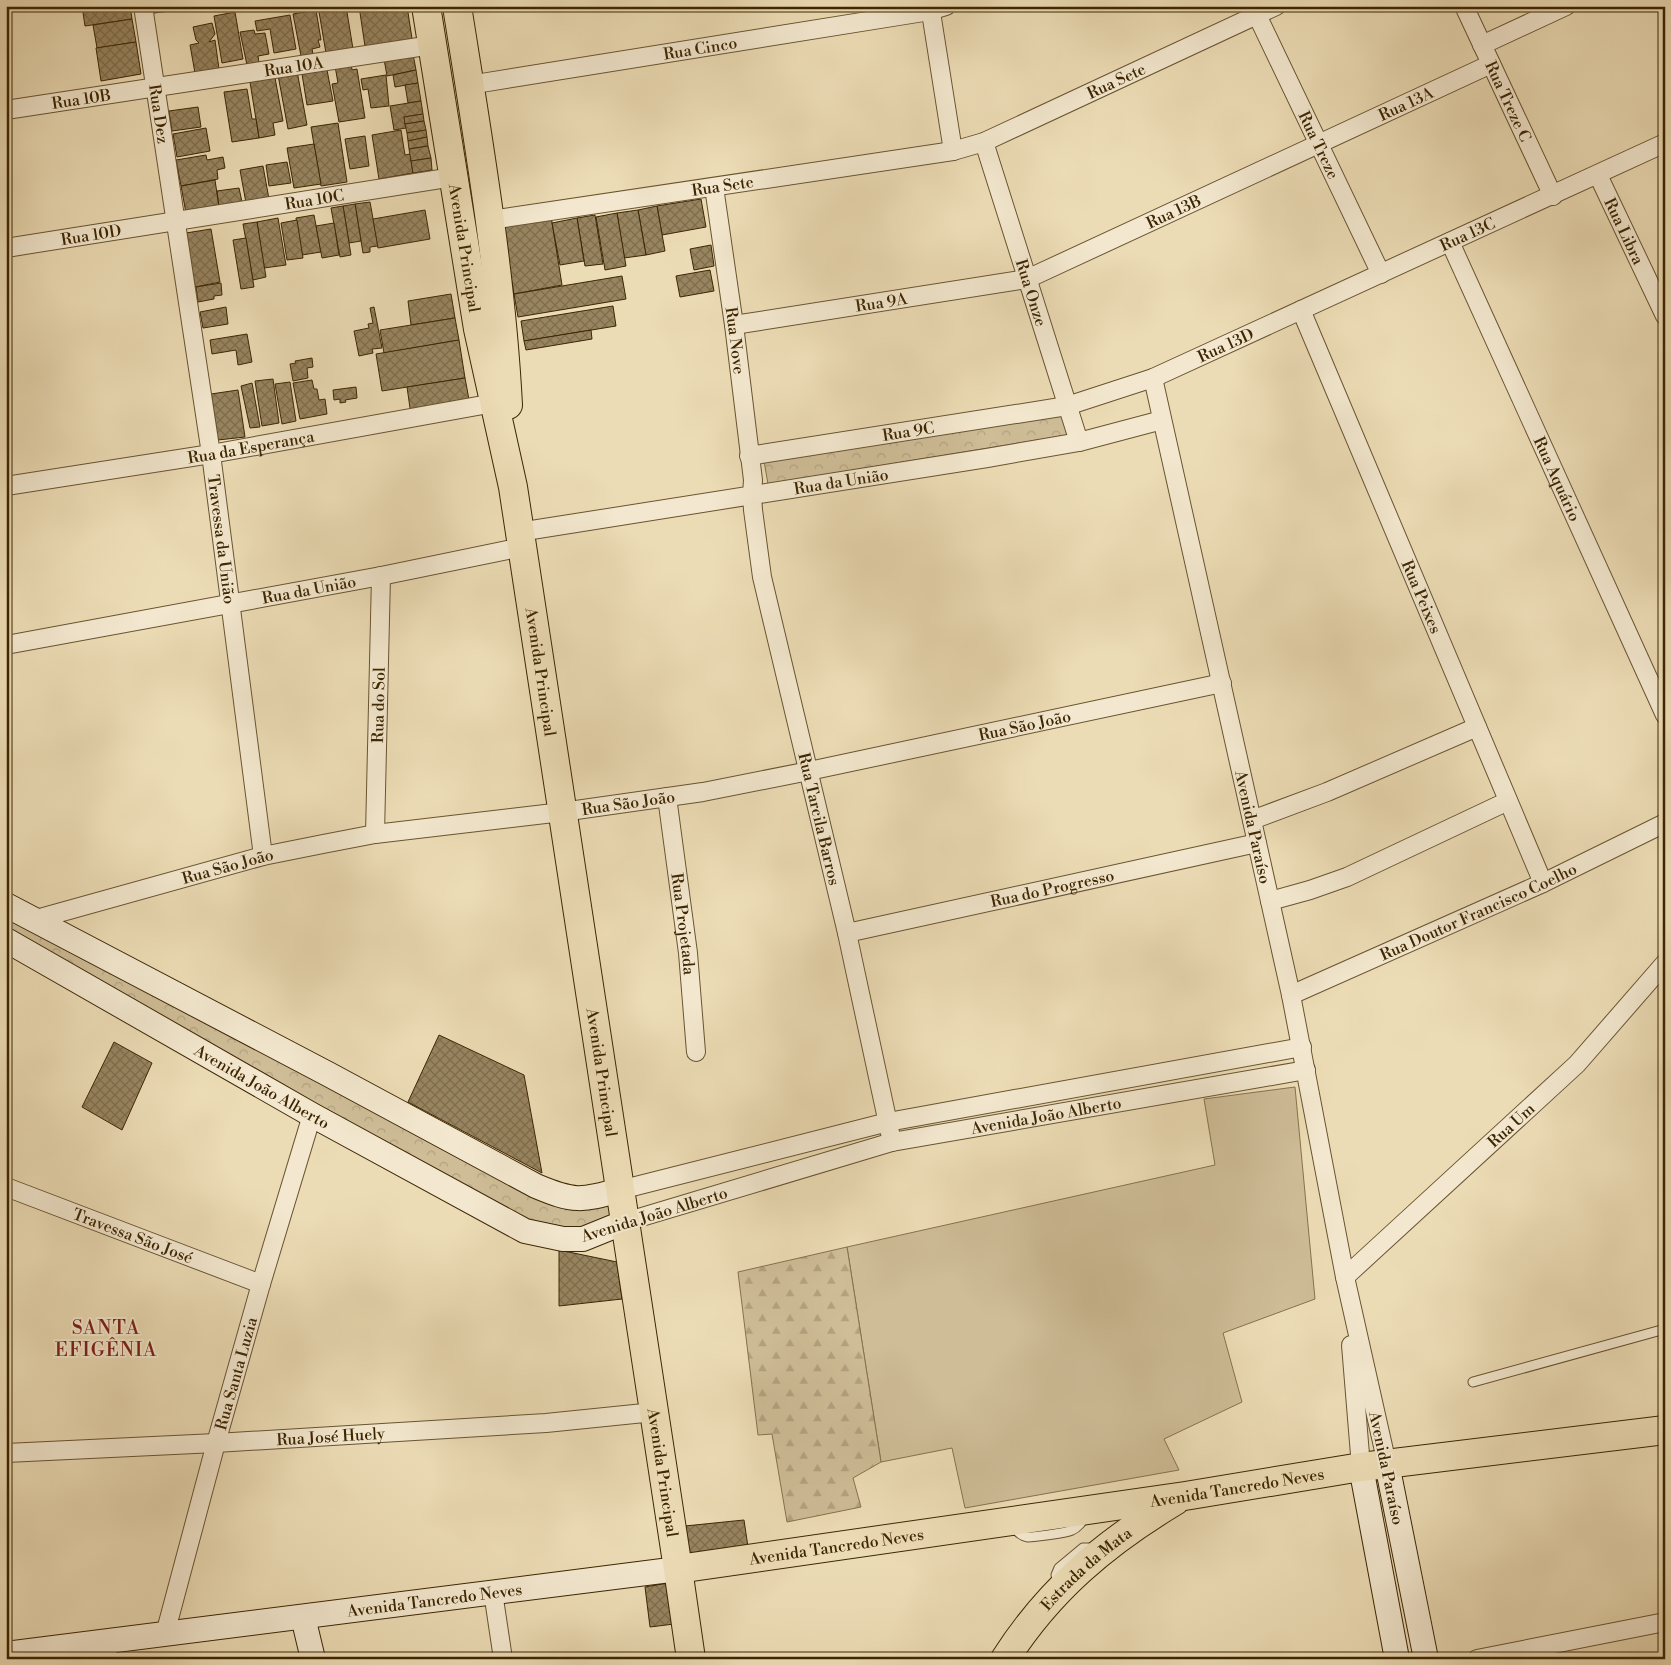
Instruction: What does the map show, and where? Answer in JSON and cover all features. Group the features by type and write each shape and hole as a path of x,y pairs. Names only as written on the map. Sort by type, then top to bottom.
{"main road":[{"name":"Avenida Principal","path":"426,6 478,329 512,487 691,1659"},
{"name":"Avenida Principal","path":"457,6 499,285 506,366 512,487"},
{"name":"Avenida Tancredo Neves","path":"678,1569 1185,1496 1374,1465 1665,1430"},
{"name":"Estrada da Mata","path":"1005,1659 1029,1624 1060,1588 1137,1524 1185,1496"},
{"path":"1097,1508 1117,1519 1119,1530 1109,1546"}],"street":[{"name":"Rua Dez","path":"143,6 176,221"},
{"name":"Rua Sete","path":"490,220 953,151 984,142 1276,6"},
{"name":"Rua Treze C","path":"1464,6 1553,196"},
{"path":"1482,45 1566,6"},
{"name":"Rua Cinco","path":"469,85 935,8 941,79 953,151"},
{"name":"Rua Treze","path":"1257,15 1381,274"},
{"name":"Rua 10A","path":"156,87 432,45"},
{"name":"Rua 13A","path":"1319,144 1491,64"},
{"name":"Rua 10B","path":"6,110 156,87"},
{"name":"Rua Onze","path":"984,142 1078,442"},
{"name":"Rua 13B","path":"1027,279 1319,144"},
{"name":"Rua 13C","path":"1381,274 1665,144"},
{"name":"Rua Libra","path":"1598,175 1665,316"},
{"name":"Rua 10C","path":"176,221 453,177"},
{"name":"Rua Nove","path":"714,187 753,480 752,496"},
{"name":"Rua 10D","path":"6,248 176,221"},
{"name":"Travessa da União","path":"176,221 211,454 263,856"},
{"name":"Rua Aquário","path":"1450,242 1665,715"},
{"name":"Rua 13D","path":"1067,406 1153,378 1381,274"},
{"name":"Rua 9A","path":"734,326 1027,279"},
{"name":"Rua Peixes","path":"1301,310 1543,883"},
{"name":"Avenida Paraíso","path":"1153,378 1302,1047 1345,1277 1374,1465 1397,1659"},
{"name":"Rua da Esperança","path":"6,486 211,454 494,403"},
{"name":"Rua 9C","path":"749,456 1067,406"},
{"name":"Rua da União","path":"6,645 381,576 520,539 752,496 1078,442 1162,420"},
{"name":"Rua Tarcila Barros","path":"752,496 762,577 809,771 892,1142"},
{"name":"Rua do Sol","path":"375,834 381,576"},
{"name":"Rua São João","path":"33,920 263,856 375,834 562,812 703,792 1222,683"},
{"path":"1252,820 1327,792 1477,727"},
{"name":"Rua Projetada","path":"667,797 688,953 696,1052"},
{"path":"1270,901 1347,877 1508,801"},
{"name":"Rua Doutor Francisco Coelho","path":"1291,996 1543,883 1665,823"},
{"name":"Rua do Progresso","path":"846,933 1257,843"},
{"name":"Avenida João Alberto","path":"6,905 320,1069 536,1186 557,1195 578,1200 888,1122 1302,1047"},
{"name":"Avenida João Alberto","path":"6,940 312,1116 525,1231 563,1240 583,1239 625,1222 892,1142 1306,1070"},
{"name":"Rua Um","path":"1345,1277 1577,1064 1665,963"},
{"name":"Rua Santa Luzia","path":"165,1634 261,1284 312,1116"},
{"name":"Travessa São José","path":"6,1187 261,1284"},
{"name":"Avenida Paraíso","path":"1345,1277 1374,1465 1426,1659"},
{"name":"Rua José Huely","path":"6,1453 216,1443 546,1423 654,1412"},
{"name":"Avenida Tancredo Neves","path":"6,1654 107,1650 165,1634 678,1569"},
{"path":"493,1592 503,1659"},
{"path":"303,1617 313,1659"},
{"path":"1477,1659 1665,1622"}],"lane":[{"path":"1473,1382 1665,1329"}],"green space":[{"path":"1064,414 1068,435 768,484 764,461"},
{"path":"6,916 535,1196 560,1208 578,1209 609,1203 613,1220 577,1230 534,1224 6,932"},
{"path":"1295,1087 1315,1299 1223,1333 1242,1402 1164,1439 1179,1470 965,1508 952,1448 881,1462 847,1247 1215,1165 1204,1099"},
{"path":"847,1247 881,1462 853,1478 861,1507 787,1522 772,1434 758,1435 738,1272"}],"building":[{"path":"82,6 130,6 132,19 85,26"},
{"path":"153,6 178,6 178,10 154,13"},
{"path":"318,6 346,6 354,55 327,59"},
{"path":"359,6 407,6 413,45 366,53"},
{"path":"316,10 321,40 318,40 320,47 312,49 313,54 301,56 293,14"},
{"path":"235,12 243,59 222,63 214,16"},
{"path":"290,15 296,49 274,53 270,29 257,31 255,21"},
{"path":"132,19 136,42 97,48 93,25"},
{"path":"212,23 215,34 209,42 215,40 219,69 195,73 190,45 199,43 196,40 193,27"},
{"path":"254,30 255,34 265,33 269,54 258,56 259,63 247,65 240,32"},
{"path":"136,42 141,74 101,81 96,48"},
{"path":"413,54 416,70 387,76 384,59"},
{"path":"351,63 352,70 357,69 365,118 339,122 332,84 338,83 335,66"},
{"path":"327,70 333,101 307,105 302,74"},
{"path":"416,70 418,83 395,87 393,75"},
{"path":"297,71 307,125 288,129 278,75"},
{"path":"386,75 389,106 371,108 368,89 363,90 361,79"},
{"path":"275,78 283,121 273,123 275,135 259,138 250,82"},
{"path":"418,83 421,101 408,103 405,85"},
{"path":"247,89 252,119 256,119 259,138 232,142 224,92"},
{"path":"421,101 423,114 404,117 406,128 394,130 390,106"},
{"path":"198,107 201,127 172,131 169,111"},
{"path":"423,114 424,121 405,124 404,117"},
{"path":"424,121 426,130 407,133 405,124"},
{"path":"338,123 347,182 321,186 311,127"},
{"path":"206,128 210,151 177,157 173,134"},
{"path":"401,130 405,155 410,154 413,173 379,179 372,135"},
{"path":"426,130 427,137 408,141 407,133"},
{"path":"365,136 369,166 350,169 345,139"},
{"path":"427,137 428,146 409,149 408,141"},
{"path":"314,144 321,184 294,188 287,148"},
{"path":"428,146 431,158 411,161 409,149"},
{"path":"206,155 207,160 223,157 225,168 217,170 218,179 181,186 176,160"},
{"path":"431,158 432,170 413,173 411,161"},
{"path":"287,162 291,183 269,186 266,165"},
{"path":"263,166 269,199 246,203 240,170"},
{"path":"215,180 219,207 186,213 181,186"},
{"path":"239,188 242,202 219,207 217,191"},
{"path":"701,199 706,227 662,235 657,206"},
{"path":"370,202 378,246 370,247 370,252 363,253 355,204"},
{"path":"355,204 361,241 349,243 343,206"},
{"path":"343,206 351,255 340,257 331,208"},
{"path":"657,206 665,251 646,255 638,210"},
{"path":"425,210 430,239 378,248 373,219"},
{"path":"638,210 646,255 624,258 617,213"},
{"path":"617,213 626,266 605,270 596,217"},
{"path":"314,215 321,252 302,255 296,218"},
{"path":"595,215 603,264 585,266 577,218"},
{"path":"551,216 562,285 514,294 502,225"},
{"path":"278,218 286,265 264,268 257,222"},
{"path":"577,218 584,261 560,265 552,223"},
{"path":"297,220 303,258 287,260 281,223"},
{"path":"257,222 266,277 253,280 243,224"},
{"path":"334,223 339,255 322,258 316,226"},
{"path":"211,229 220,282 195,287 186,233"},
{"path":"246,238 254,287 241,289 233,240"},
{"path":"711,245 714,266 694,270 690,249"},
{"path":"710,270 714,291 680,297 676,276"},
{"path":"622,276 626,299 518,317 514,294"},
{"path":"221,283 222,295 214,296 214,299 198,302 196,287"},
{"path":"451,294 455,318 411,325 408,301"},
{"path":"613,306 616,326 524,341 521,321"},
{"path":"226,307 228,324 203,328 200,312"},
{"path":"374,307 382,348 372,349 373,353 359,356 354,331 369,328 368,324 373,323 370,308"},
{"path":"455,318 459,340 384,353 380,330"},
{"path":"591,330 592,339 526,350 524,341"},
{"path":"247,334 252,362 238,365 236,350 212,354 210,340"},
{"path":"459,340 465,378 382,391 376,354"},
{"path":"312,358 313,367 307,368 308,378 293,381 290,364 296,363 295,361"},
{"path":"465,378 470,405 411,415 407,387"},
{"path":"273,379 279,423 262,426 255,381"},
{"path":"312,380 314,389 317,389 319,400 325,399 327,414 300,419 293,383"},
{"path":"290,382 296,421 282,424 275,384"},
{"path":"252,383 260,427 250,428 241,386"},
{"path":"356,387 357,398 340,403 340,399 334,400 333,390"},
{"path":"238,390 245,437 218,440 211,394"},
{"path":"439,1035 524,1075 542,1173 408,1102"},
{"path":"114,1042 152,1063 122,1130 82,1107"},
{"path":"559,1250 617,1262 622,1299 559,1306"},
{"path":"744,1520 748,1547 689,1556 685,1526"},
{"path":"668,1583 674,1624 650,1627 645,1587"}],"district":[{"name":"SANTA EFIGÊNIA","path":"106,1338"}]}
